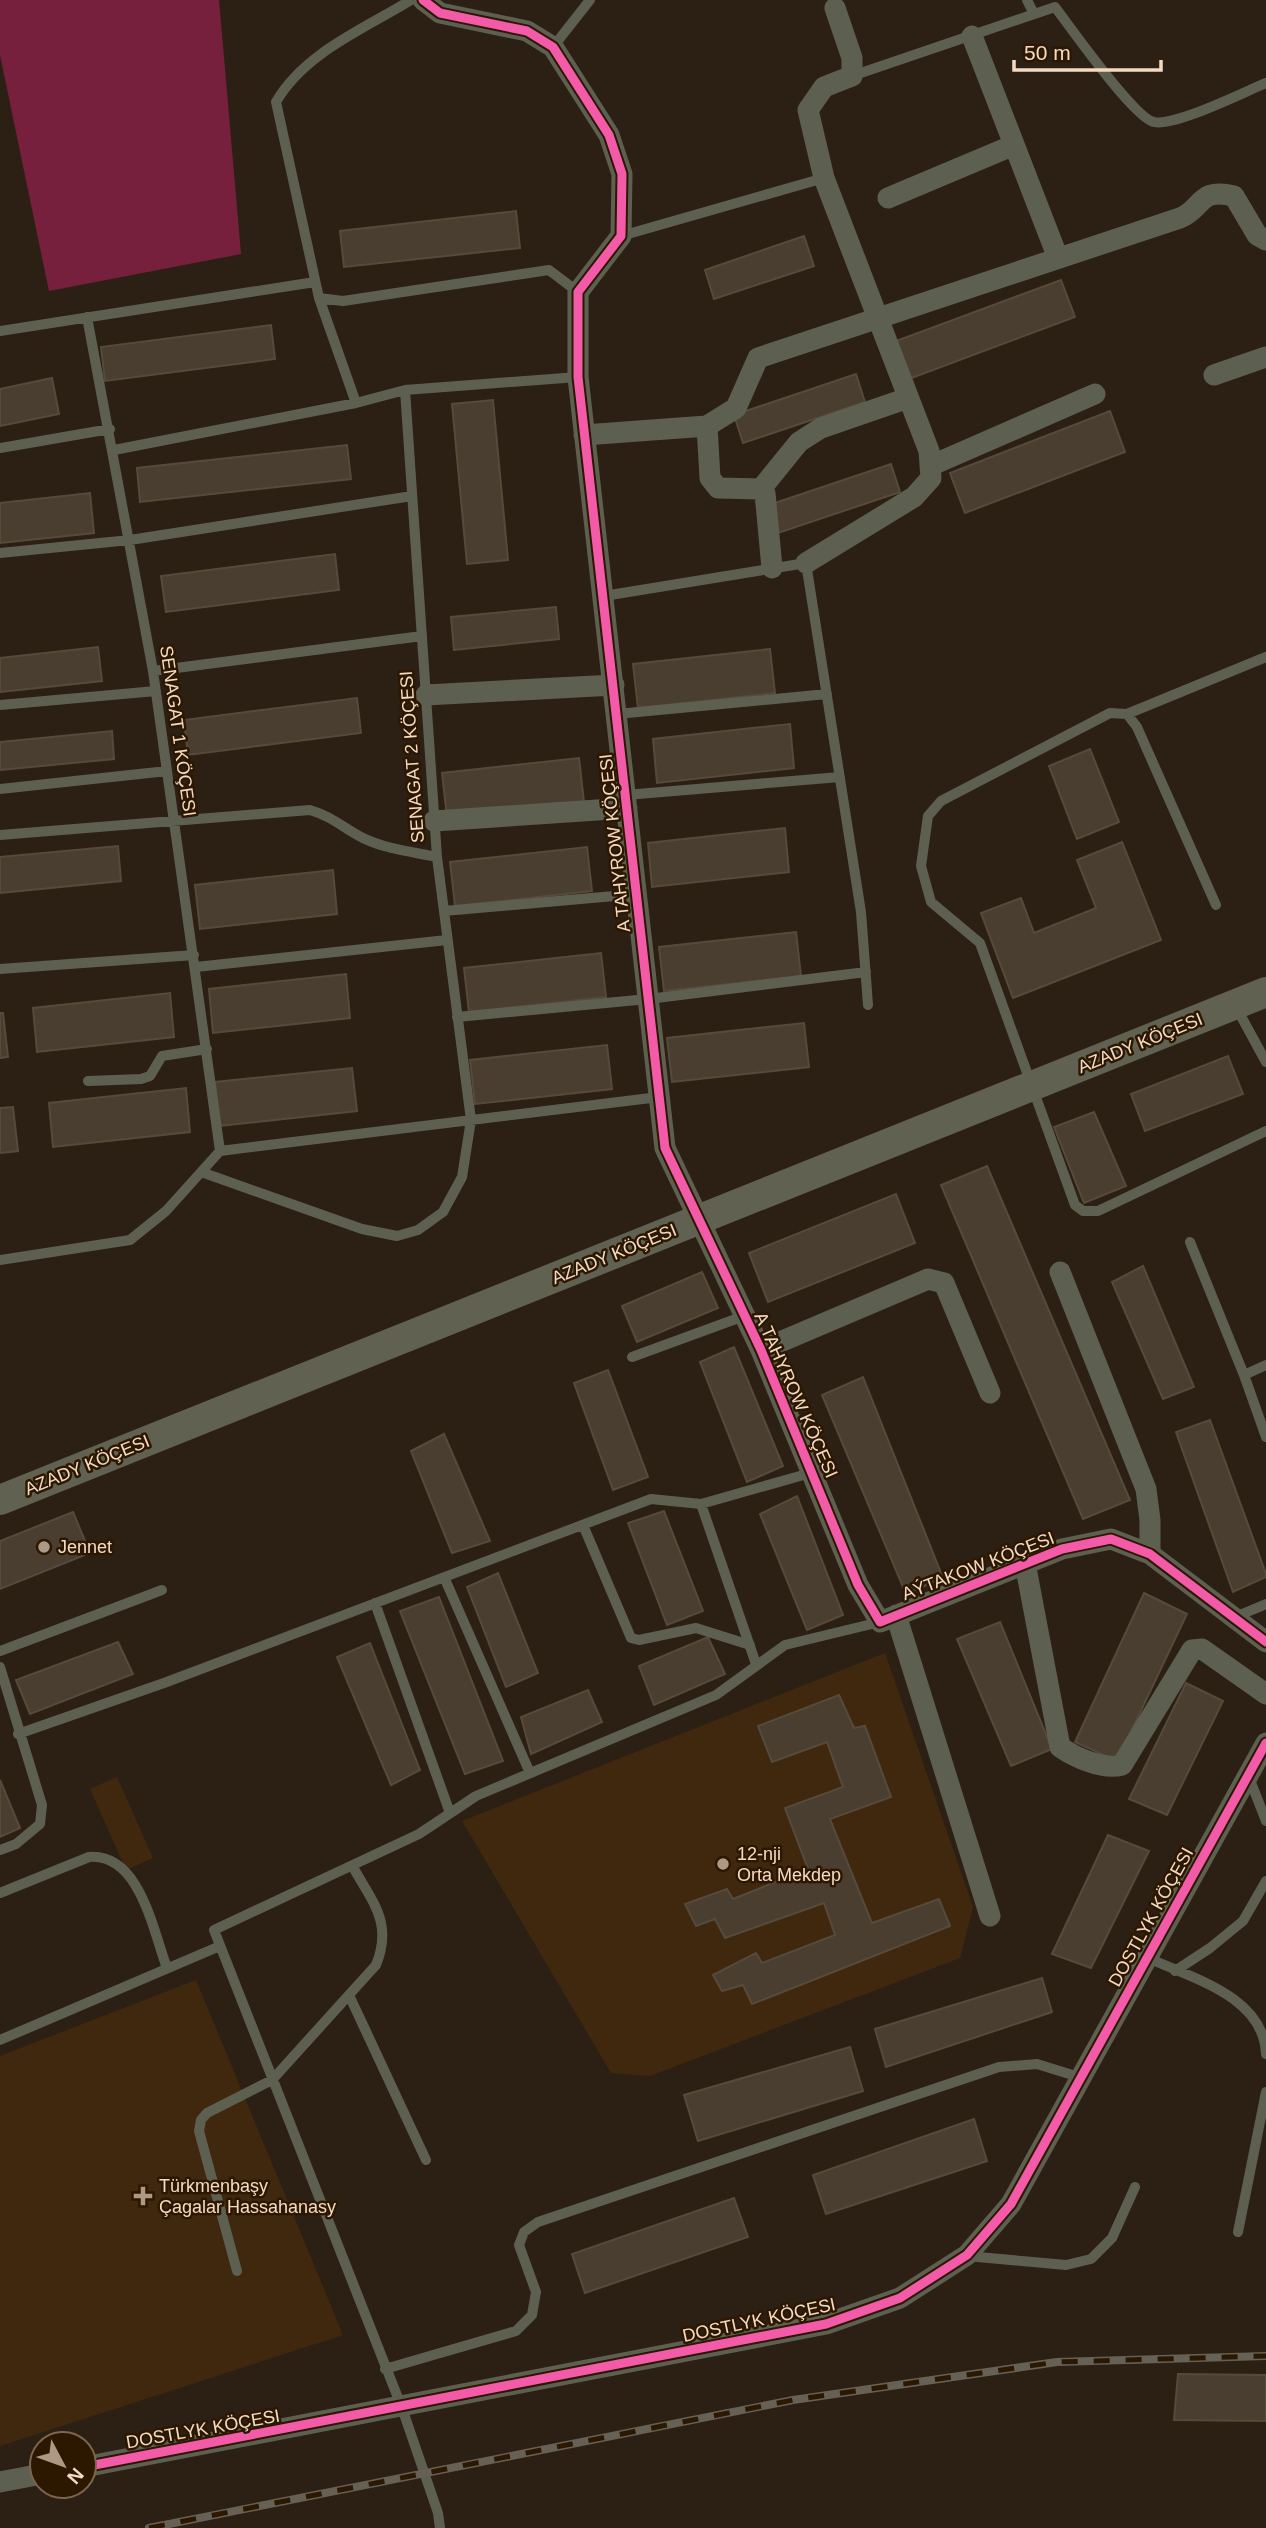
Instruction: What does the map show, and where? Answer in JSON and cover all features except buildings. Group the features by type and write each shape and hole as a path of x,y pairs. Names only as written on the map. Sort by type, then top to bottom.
{"main road":[{"name":"AZADY KÖÇESI","path":"0,1500 1266,992"}],"street":[{"path":"423,0 440,13 527,31 553,47 609,135 622,174 621,236 578,292"},
{"path":"806,563 914,497 931,478 929,451 824,178 808,110 824,87 852,76 852,58 835,8"},
{"path":"972,36 1058,258"},
{"path":"888,198 1014,145"},
{"path":"584,435 707,426 736,408 758,358 1188,215 1204,198 1224,194 1234,196 1258,235 1266,240"},
{"name":"A TAHYROW KÖÇESI","path":"578,292 578,377 665,1148 761,1350 814,1472 858,1585 888,1618 990,1916"},
{"path":"1214,374 1266,357"},
{"path":"930,466 1094,394"},
{"path":"761,489 799,442 821,428 908,398"},
{"path":"707,426 710,478 718,488 761,489"},
{"path":"761,489 765,494 772,568"},
{"path":"426,695 614,685"},
{"path":"434,821 626,801"},
{"path":"1060,1272 1146,1489 1150,1553"},
{"path":"761,1350 928,1279 944,1283 990,1393"},
{"name":"AÝTAKOW KÖÇESI","path":"888,1618 1062,1549 1111,1539 1150,1553 1266,1642"},
{"path":"1026,1563 1060,1747 1071,1754 1112,1768 1122,1765 1192,1650 1202,1649 1266,1694"},
{"name":"DOSTLYK KÖÇESI","path":"98,2464 402,2408 826,2324 900,2298 967,2256 1011,2204 1266,1743"},
{"path":"0,2482 28,2477"}],"lane":[{"path":"356,403 319,298 276,103 289,80 320,55 411,0"},
{"path":"553,47 590,0"},
{"path":"1027,0 1034,15"},
{"path":"852,76 1055,7 1134,108 1152,122 1173,121 1266,83"},
{"path":"621,236 824,178"},
{"path":"319,298 343,301 549,270 578,292"},
{"path":"0,331 315,282"},
{"name":"SENAGAT 1 KÖÇESI","path":"87,317 114,450 153,671 220,1151"},
{"path":"114,450 356,403 405,390 578,377"},
{"name":"SENAGAT 2 KÖÇESI","path":"204,1173 362,1229 397,1236 418,1230 443,1212 462,1177 471,1120 437,857 405,390"},
{"path":"0,448 110,429"},
{"path":"0,553 130,540 412,496"},
{"path":"604,596 806,563 861,912 868,1005"},
{"path":"153,671 422,636"},
{"path":"1266,657 1127,714 1110,713 941,801 928,816 921,866 931,902 980,943 1075,1205 1083,1211 1098,1211 1266,1131"},
{"path":"0,705 156,691"},
{"path":"617,714 827,694"},
{"path":"1127,714 1137,727 1216,905"},
{"path":"0,789 167,771"},
{"path":"626,801 840,777"},
{"path":"0,835 310,810 332,816 362,837 379,844 437,857"},
{"path":"444,911 637,894"},
{"path":"0,969 195,961 447,940"},
{"path":"457,1017 648,999 866,972"},
{"path":"1235,1005 1266,1062"},
{"path":"88,1081 141,1079 150,1076 163,1056 207,1049"},
{"path":"0,1260 130,1240 166,1211 204,1173 220,1151 659,1097"},
{"path":"1190,1242 1266,1437"},
{"path":"632,1357 744,1316"},
{"path":"1244,1375 1266,1365"},
{"path":"18,1734 651,1499 701,1504 814,1472"},
{"path":"701,1504 756,1664"},
{"path":"583,1525 631,1638 639,1640 696,1628 750,1645"},
{"path":"444,1577 530,1773"},
{"path":"0,1651 162,1590"},
{"path":"375,1603 450,1813"},
{"path":"1235,1617 1266,1604"},
{"path":"440,2528 438,2513 402,2408 214,1930 419,1834 476,1796 716,1695 756,1664 785,1646 888,1618"},
{"path":"0,1667 18,1734 42,1805 40,1824 16,1844 0,1850"},
{"path":"1248,1775 1266,1821"},
{"path":"0,1893 89,1857 105,1856 120,1867 137,1887 167,1968"},
{"path":"237,2271 199,2131 201,2120 207,2113 272,2080 376,1965 384,1945 382,1919 353,1867"},
{"path":"1175,1970 1210,1948 1242,1921 1266,1881"},
{"path":"0,2040 220,1946"},
{"path":"1146,1957 1234,1999 1254,2016 1266,2041 1266,2054"},
{"path":"349,1995 426,2160"},
{"path":"385,2369 516,2330 532,2315 536,2292 519,2245 524,2232 538,2222 999,2067 1037,2064 1079,2077"},
{"path":"1238,2232 1266,2092"},
{"path":"967,2256 1066,2265 1091,2259 1112,2238 1135,2187"}],"shaded area":[{"path":"0,0 219,0 241,254 49,291 0,55"},
{"name":"12-nji Orta Mekdep","path":"885,1653 973,1907 960,1958 650,2076 611,2073 462,1821"},
{"path":"117,1777 153,1858 126,1870 90,1789"},
{"name":"Türkmenbaşy Çagalar Hassahanasy","path":"196,1980 343,2335 49,2430 28,2430 28,2437 0,2446 0,2056"}],"railway":[{"path":"149,2528 793,2400 1057,2362 1266,2356"}],"cycle path":[{"path":"423,0 440,13 527,31 553,47 609,135 622,174 621,236 578,292 578,377 665,1148 761,1350 858,1585 880,1622 1062,1549 1111,1539 1150,1554 1266,1642"},
{"path":"98,2464 826,2324 900,2298 967,2255 1011,2204 1266,1743"}],"place":[{"name":"Jennet","path":"44,1547"},
{"name":"12-nji Orta Mekdep","path":"723,1864"},
{"name":"Türkmenbaşy Çagalar Hassahanasy","path":"143,2196"}]}
